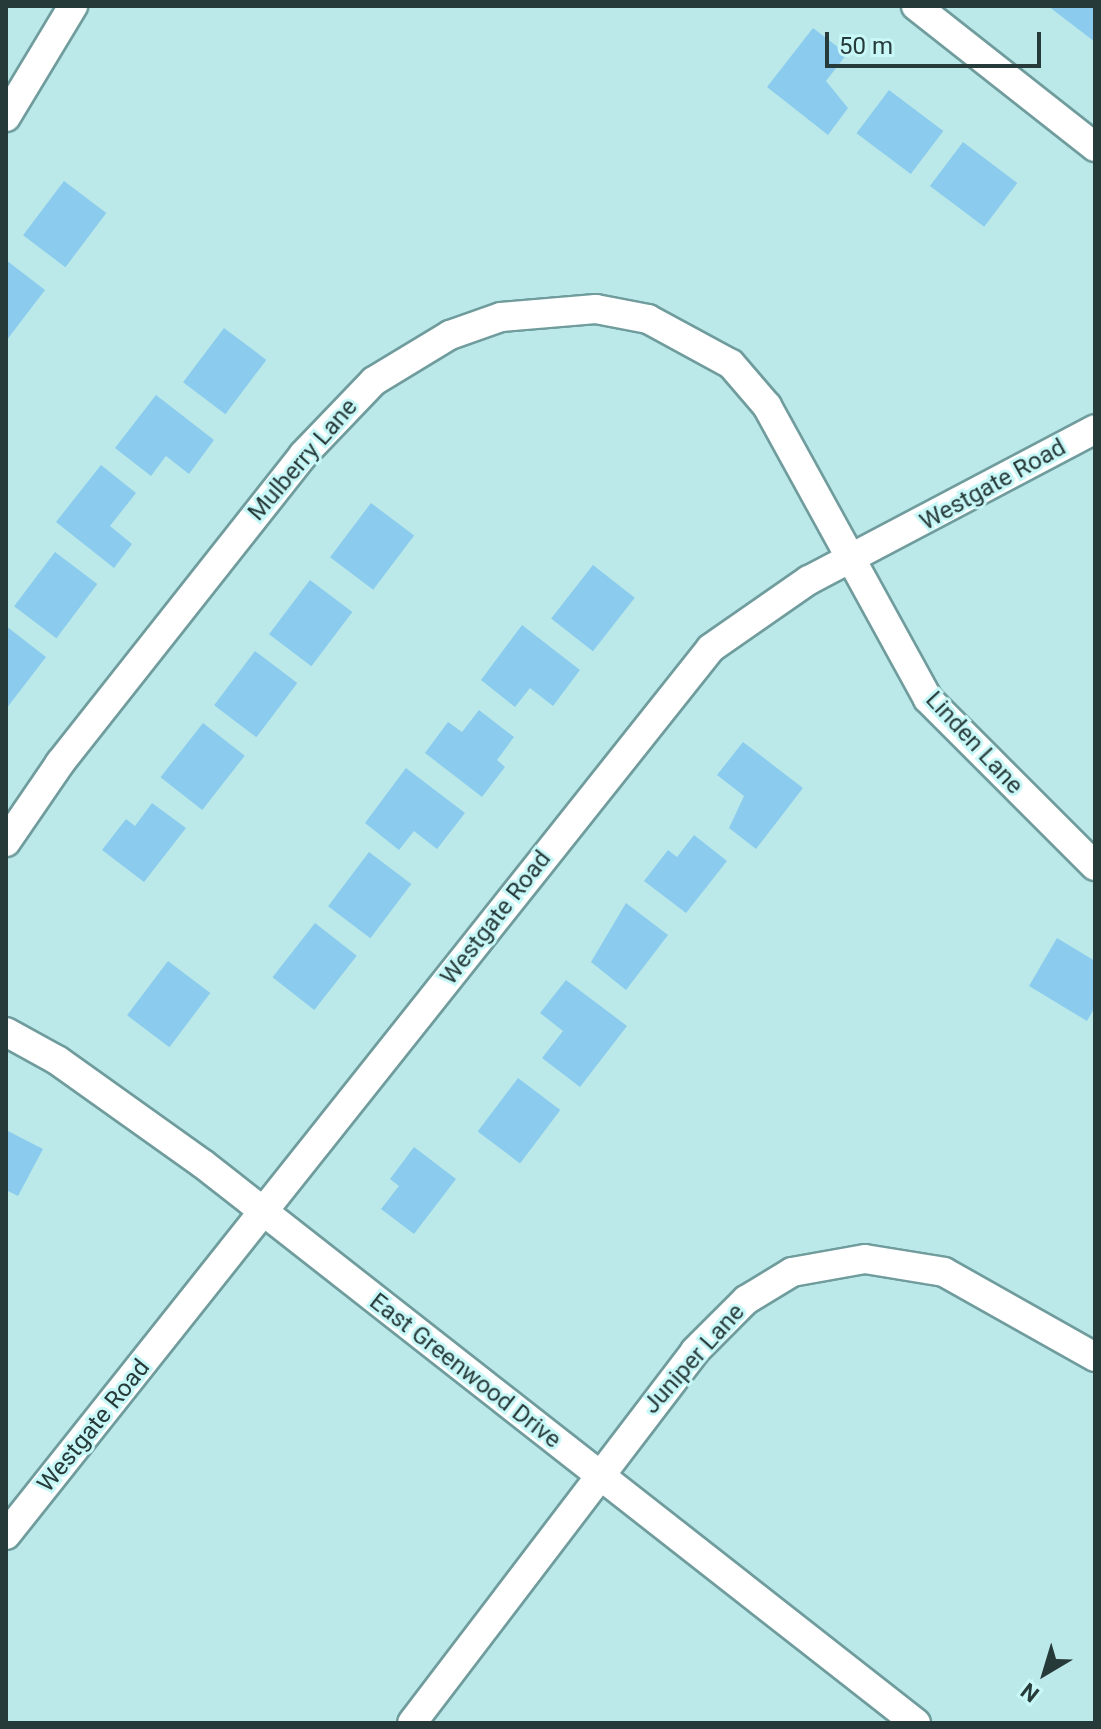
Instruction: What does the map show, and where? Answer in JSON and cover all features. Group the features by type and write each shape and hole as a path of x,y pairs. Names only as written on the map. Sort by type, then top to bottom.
{"street":[{"path":"6,117 73,6"},
{"path":"916,6 1095,147"},
{"name":"Mulberry Lane","path":"6,842 60,763 340,413 414,355 501,317 596,309 648,319 731,364 767,406 851,561"},
{"name":"Westgate Road","path":"6,1535 265,1215 711,648 809,580 851,561 1095,429"},
{"name":"Linden Lane","path":"851,561 928,699 1095,866"},
{"name":"East Greenwood Drive","path":"6,1032 126,1107 916,1723"},
{"name":"Juniper Lane","path":"412,1723 596,1473 723,1320 780,1278 830,1261 899,1260 944,1272 1095,1357"}],"building":[{"path":"1048,6 1095,6 1095,42"},
{"path":"813,28 847,54 826,81 848,108 828,135 767,87"},
{"path":"889,90 943,131 911,174 857,133"},
{"path":"963,142 1017,183 984,227 930,186"},
{"path":"64,181 106,213 65,267 23,235"},
{"path":"6,260 45,290 6,341"},
{"path":"224,328 266,360 225,414 183,382"},
{"path":"156,395 214,440 189,474 166,456 151,476 115,448"},
{"path":"101,465 136,493 110,526 132,544 114,568 56,522"},
{"path":"371,503 414,535 373,590 330,557"},
{"path":"55,552 97,584 56,638 14,606"},
{"path":"593,565 635,598 593,651 551,619"},
{"path":"310,580 352,612 311,666 269,634"},
{"path":"522,625 580,670 553,706 530,688 515,707 481,680"},
{"path":"6,626 46,657 6,709"},
{"path":"255,651 297,683 256,737 214,705"},
{"path":"479,710 514,737 497,760 505,767 482,797 425,753 448,722 462,732"},
{"path":"203,723 245,756 202,810 161,777"},
{"path":"743,742 803,788 756,849 729,828 744,796 717,775"},
{"path":"406,768 465,813 437,849 414,831 399,850 365,823"},
{"path":"152,803 186,828 144,882 102,850 126,819 135,826"},
{"path":"694,835 727,861 686,913 644,881 668,850 677,857"},
{"path":"369,852 411,884 370,938 328,906"},
{"path":"626,903 668,935 626,990 591,962"},
{"path":"315,923 357,956 314,1010 273,977"},
{"path":"1057,938 1095,961 1095,1007 1087,1021 1029,986"},
{"path":"168,961 210,993 169,1047 127,1015"},
{"path":"566,980 627,1026 580,1087 542,1058 563,1031 540,1013"},
{"path":"518,1078 560,1110 520,1163 478,1132"},
{"path":"6,1130 43,1149 18,1196 6,1190"},
{"path":"414,1147 456,1179 414,1234 381,1209 399,1186 390,1179"}]}
